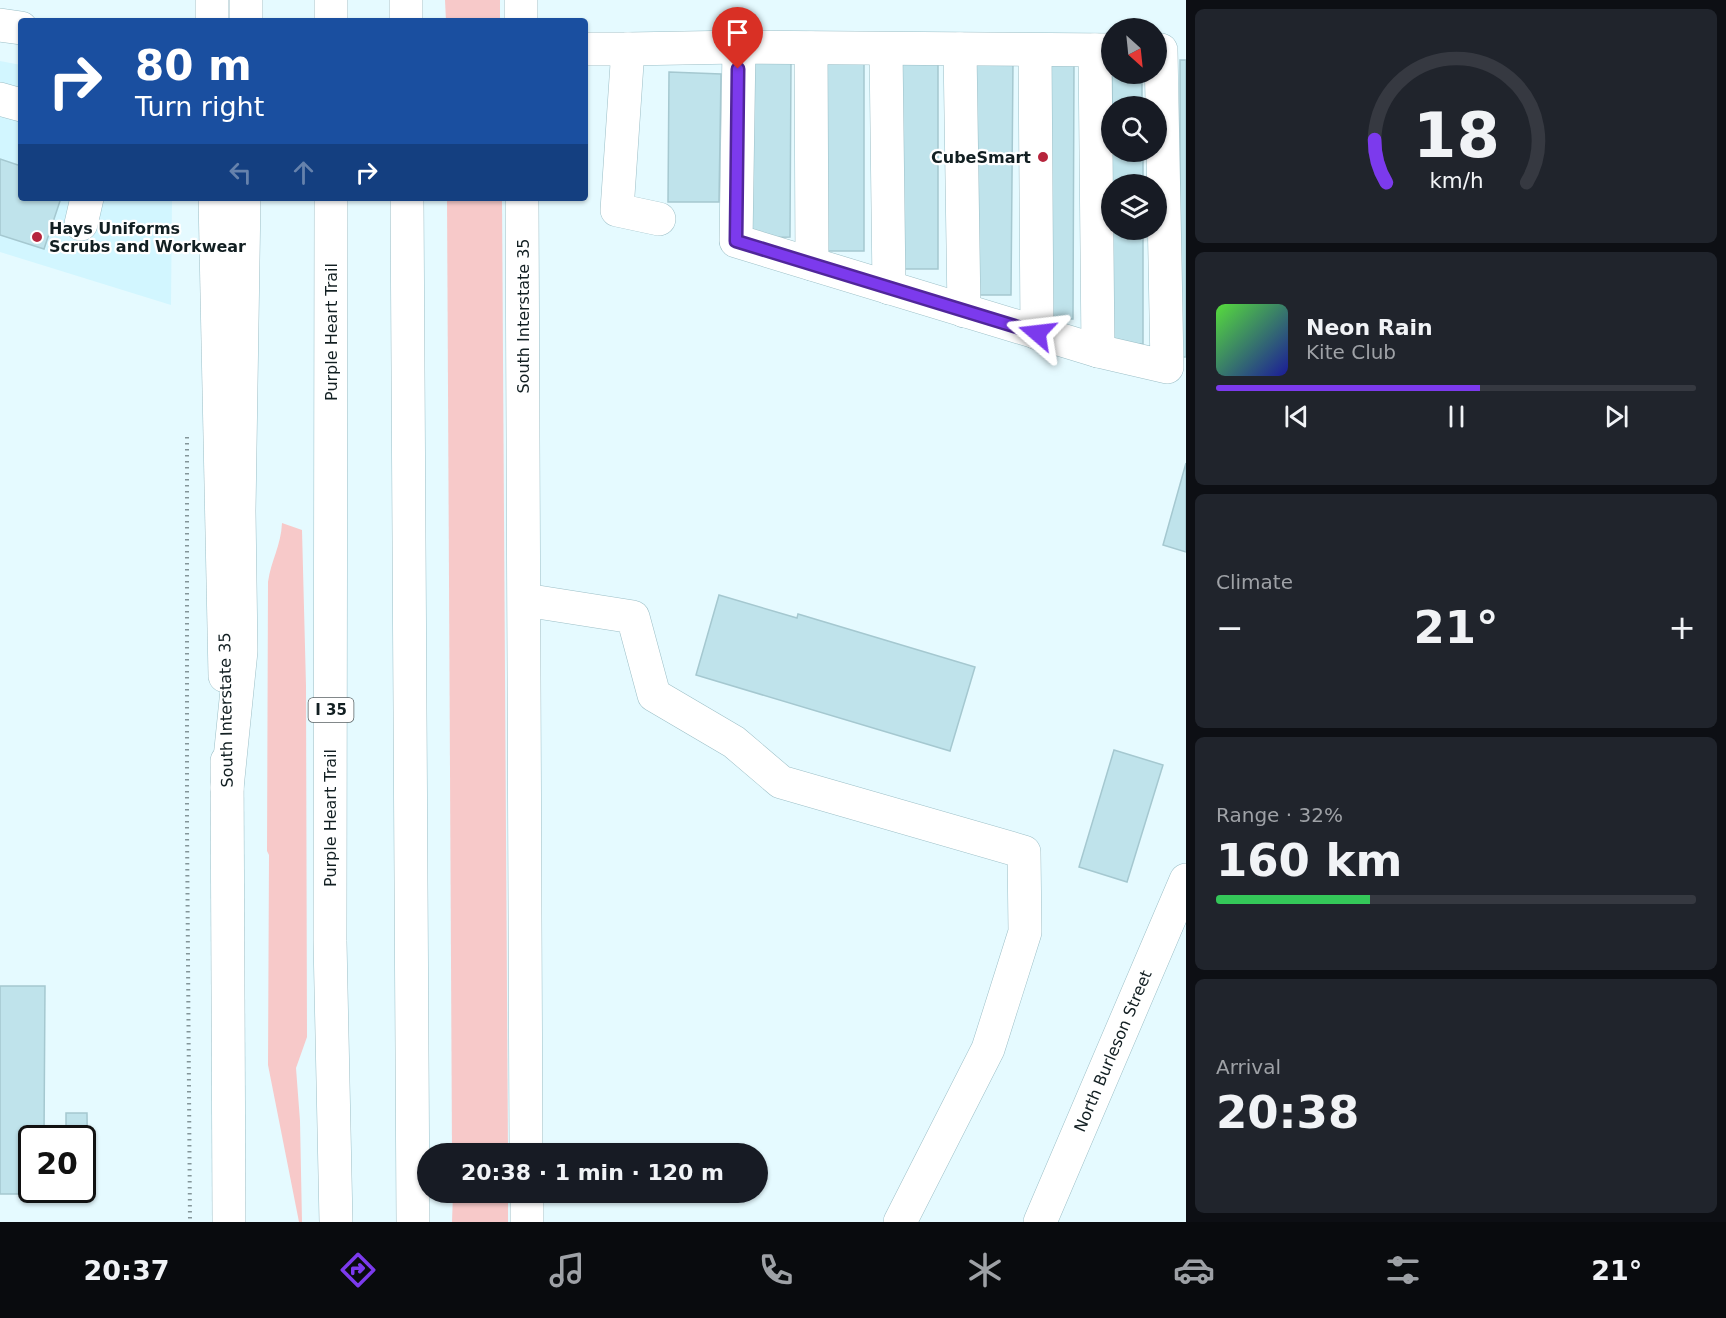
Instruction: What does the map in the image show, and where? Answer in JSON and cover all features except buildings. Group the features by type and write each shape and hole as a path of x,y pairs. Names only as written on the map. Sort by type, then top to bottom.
{"main road":[{"path":"212,0 212,18"},
{"path":"246,0 246,18"},
{"path":"331,0 331,18"},
{"path":"406,0 406,18"},
{"path":"521,0 521,18"},
{"path":"0,25 18,28"},
{"path":"739,47 736,241 1098,351 1167,367 1168,50"},
{"path":"588,49 739,47 1101,50"},
{"path":"811,48 812,264"},
{"path":"628,49 617,210 659,219"},
{"path":"886,49 889,288"},
{"path":"960,49 964,310"},
{"path":"1035,50 1037,333"},
{"path":"1098,351 1102,84"},
{"path":"0,99 18,104"},
{"name":"South Interstate 35","path":"215,201 227,788 228,1222"},
{"path":"227,788 241,651 239,511 244,201"},
{"name":"Purple Heart Trail","path":"331,201 330,941 336,1222"},
{"path":"407,201 413,1222"},
{"name":"South Interstate 35","path":"522,201 526,1143"},
{"path":"525,600 633,617 654,695 734,742 781,782 1024,852 1025,932 988,1049 900,1222"},
{"name":"North Burleson Street","path":"1040,1222 1186,880"},
{"path":"527,1203 527,1222"}],"path":[{"path":"187,434 190,1222"}],"shaded area":[{"path":"445,0 500,0 500,18 446,18"},
{"path":"0,61 18,64 18,201 172,201 171,305 0,252"},
{"path":"447,201 502,201 508,1143 452,1143"},
{"path":"282,523 302,530 306,686 307,1037 296,1068 300,1121 302,1222 299,1222 268,1065 268,582"},
{"path":"453,1203 508,1203 508,1222 452,1222"}],"place":[{"name":"CubeSmart","path":"1043,157"},
{"name":"Hays Uniforms Scrubs and Workwear","path":"37,237"}],"route":[{"path":"738,69 736,241 1037,333"}]}
